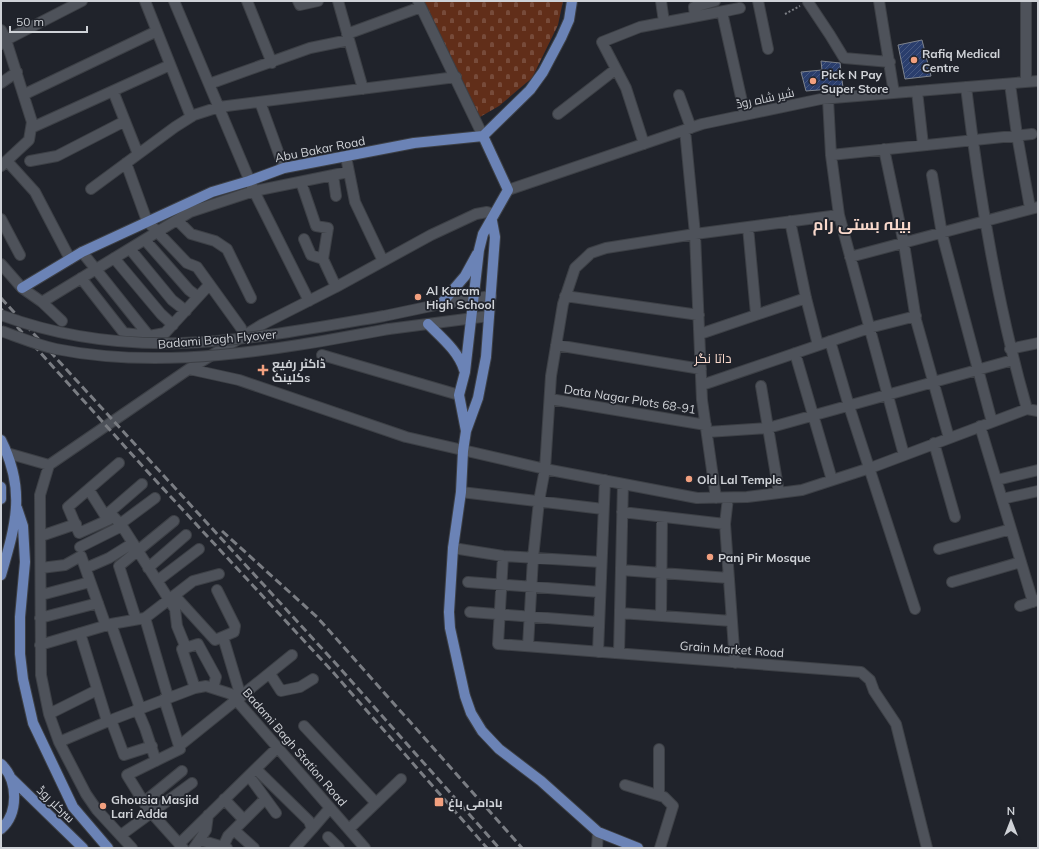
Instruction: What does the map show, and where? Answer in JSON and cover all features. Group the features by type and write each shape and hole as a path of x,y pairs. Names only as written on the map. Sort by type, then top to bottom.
{"main road":[{"path":"466,431 459,395 465,372 479,250 483,234 508,190 483,136 530,90 543,72 569,20 572,1"},
{"name":"Abu Bakar Road","path":"22,288 82,252 147,221 212,192 249,181 284,168 414,143 483,136"},
{"path":"493,217 495,237 486,357 479,392 466,431 463,451 461,492 453,548 449,612 450,628 470,713 482,731 499,749 541,781 598,832 638,848"},
{"path":"441,304 465,276 479,250"},
{"path":"428,324 448,344 462,362 465,372"},
{"path":"1,440 7,453 15,481 17,508 15,528 1,575"},
{"path":"1,487 1,499"},
{"path":"17,508 23,526 25,562 20,617 20,654 23,679 33,723 73,807 108,848"},
{"path":"1,829 11,814 14,800 14,791 11,778 2,764"},
{"name":"سرکلر روڈ","path":"11,778 83,848"}],"street":[{"path":"4,42 82,1"},
{"path":"144,1 191,117"},
{"path":"174,1 210,84 249,181 309,301"},
{"path":"247,1 272,63"},
{"path":"298,1 300,5 318,1"},
{"path":"661,1 664,22"},
{"path":"695,16 694,7 715,1"},
{"path":"758,1 768,50"},
{"path":"879,1 894,93"},
{"path":"1026,1 1026,82"},
{"path":"341,2 348,37 363,89"},
{"path":"808,2 844,58 890,62"},
{"path":"210,84 272,63 310,48 348,37 419,4 456,77 483,136"},
{"path":"644,144 626,88 602,42 640,27 740,8 722,12 745,115"},
{"path":"1,30 4,42 25,94 32,122 29,140 4,163 35,192 70,259"},
{"path":"25,94 157,31"},
{"path":"31,128 170,65"},
{"path":"558,114 616,69"},
{"path":"1,83 17,72"},
{"path":"90,189 191,117 219,107 456,77"},
{"name":"شیر شاہ روڈ","path":"508,190 688,129 745,115 828,99 1038,81"},
{"path":"850,258 1034,208 1017,135 1010,84"},
{"path":"966,87 972,140 1010,349 1027,409"},
{"path":"113,90 138,154"},
{"path":"917,91 922,145"},
{"path":"679,95 688,129 695,234 702,385 716,498"},
{"path":"828,99 831,155 839,214 904,455"},
{"path":"260,102 284,168"},
{"path":"30,161 57,156 125,121"},
{"path":"831,155 1032,134"},
{"path":"884,149 904,244 916,316 932,383 949,438"},
{"path":"346,157 355,202 383,261"},
{"path":"126,163 147,221 187,263 197,267 241,328"},
{"path":"42,302 190,212 254,192 348,172"},
{"path":"333,175 336,196"},
{"path":"932,175 942,234 992,422"},
{"path":"301,182 316,226 328,228 323,259 336,287"},
{"path":"132,848 97,810 86,794 59,742 49,714 41,675 40,495 49,465 189,370 263,324 336,287 431,235 476,214 488,212 493,217"},
{"path":"528,646 533,587 533,558 539,501 545,469 550,399 556,345 565,296 575,268 591,253 606,248 839,214"},
{"path":"1,219 20,255"},
{"path":"177,220 191,234 215,241 227,250 251,298"},
{"path":"790,221 806,298 818,345"},
{"path":"748,227 756,314"},
{"path":"304,239 311,255 323,259"},
{"path":"145,240 189,290 198,297"},
{"path":"130,249 172,300 186,311"},
{"path":"82,252 149,336"},
{"path":"114,258 161,314 173,325"},
{"path":"1,264 22,288 42,302 62,321"},
{"path":"81,278 124,333 149,336 165,333 210,285"},
{"name":"Badami Bagh Flyover","path":"1,315 62,334 98,340 144,344 220,341 291,332 490,296"},
{"path":"565,296 698,315"},
{"path":"700,334 806,298"},
{"name":"Badami Bagh Flyover","path":"1,331 55,348 112,356 146,358 186,357 310,344 389,329 489,316"},
{"path":"702,385 869,328 916,316"},
{"path":"830,341 849,406 915,609"},
{"path":"1010,349 1038,343"},
{"path":"556,345 701,369"},
{"path":"795,353 832,480"},
{"path":"322,355 459,395"},
{"name":"Data Nagar Plots 68-91","path":"550,399 707,428 768,428 1013,360"},
{"path":"189,370 239,380 406,437 545,469 697,498 747,497 802,490 904,455 1027,409 1038,411"},
{"path":"761,386 779,493"},
{"path":"980,426 1021,562 1035,601 1020,606"},
{"path":"934,443 955,517"},
{"path":"7,453 49,465"},
{"path":"119,463 68,507 79,533 106,518 113,516 121,525 157,581 172,598 215,640 234,632 235,626 217,590"},
{"path":"997,480 1038,470"},
{"path":"598,652 604,480"},
{"path":"106,518 142,484"},
{"path":"619,653 623,484"},
{"path":"89,490 106,518"},
{"path":"1002,499 1038,490"},
{"path":"461,492 603,510"},
{"path":"80,547 121,525 155,498"},
{"path":"728,498 726,524 735,663"},
{"path":"622,512 662,518 726,524"},
{"path":"661,616 662,518"},
{"path":"86,568 135,547 174,521"},
{"path":"41,536 76,524"},
{"path":"939,549 1011,529"},
{"path":"148,568 186,535"},
{"path":"135,547 118,566 141,619 166,698 179,746"},
{"path":"453,548 503,556 601,562"},
{"path":"157,581 199,549"},
{"path":"41,568 65,565 81,556 98,603 108,625 152,746 156,761"},
{"name":"Grain Market Road","path":"503,556 498,644 861,672 870,680 874,691 896,724 927,848"},
{"path":"952,582 1021,562"},
{"path":"621,570 729,578"},
{"path":"40,645 108,625 141,619 172,598 193,581 219,574"},
{"path":"41,595 90,582"},
{"path":"468,582 600,592"},
{"path":"172,598 176,609 177,626 186,648"},
{"path":"40,618 98,603"},
{"path":"470,612 599,622"},
{"path":"620,613 732,621"},
{"path":"80,633 97,690 124,755 152,746"},
{"path":"223,637 239,699"},
{"path":"195,688 182,649 198,644 216,677 212,688"},
{"path":"276,749 208,815 181,846 152,814 127,776 180,749 179,746 292,655"},
{"path":"270,674 281,691 300,687 313,679"},
{"name":"Badami Bagh Station Road","path":"59,742 109,720 195,688 206,686 231,694 239,699 276,749 365,848"},
{"path":"49,714 97,690"},
{"path":"304,726 376,803"},
{"path":"658,795 659,749"},
{"path":"144,802 182,771"},
{"path":"252,772 266,799 276,813"},
{"path":"252,772 309,821 312,829"},
{"path":"348,829 401,779"},
{"path":"121,836 192,783"},
{"path":"625,785 664,797 673,806 660,848"},
{"path":"224,799 244,820"},
{"path":"200,840 225,847 228,836 266,799"},
{"path":"300,847 312,829 330,808"},
{"path":"194,848 206,830 208,815"},
{"path":"234,830 254,848"},
{"path":"597,848 598,832"},
{"path":"328,837 339,848"}],"path":[{"path":"785,14 808,2"}],"green space":[{"path":"420,1 563,1 558,25 532,78 499,106 480,117"}],"building":[{"name":"Rafiq Medical Centre","path":"922,40 931,76 905,79 898,45"},
{"path":"821,61 840,63 843,88 806,91 801,72 822,70"}],"railway":[{"path":"1,298 338,666 499,848"},
{"path":"1,309 146,470 332,671 487,848"},
{"path":"222,531 317,617 522,848"}],"place":[{"name":"Rafiq Medical Centre","path":"914,60"},
{"name":"Pick N Pay Super Store","path":"813,81"},
{"name":"Al Karam High School","path":"418,297"},
{"name":"ڈاکٹر رفیع کلینکs","path":"263,370"},
{"name":"Old Lal Temple","path":"689,479"},
{"name":"Panj Pir Mosque","path":"710,557"},
{"name":"بادامی باغ","path":"439,802"},
{"name":"Ghousia Masjid Lari Adda","path":"103,806"}],"district":[{"name":"بیلہ بستی رام","path":"862,224"},
{"name":"داتا نگر","path":"713,358"}]}
